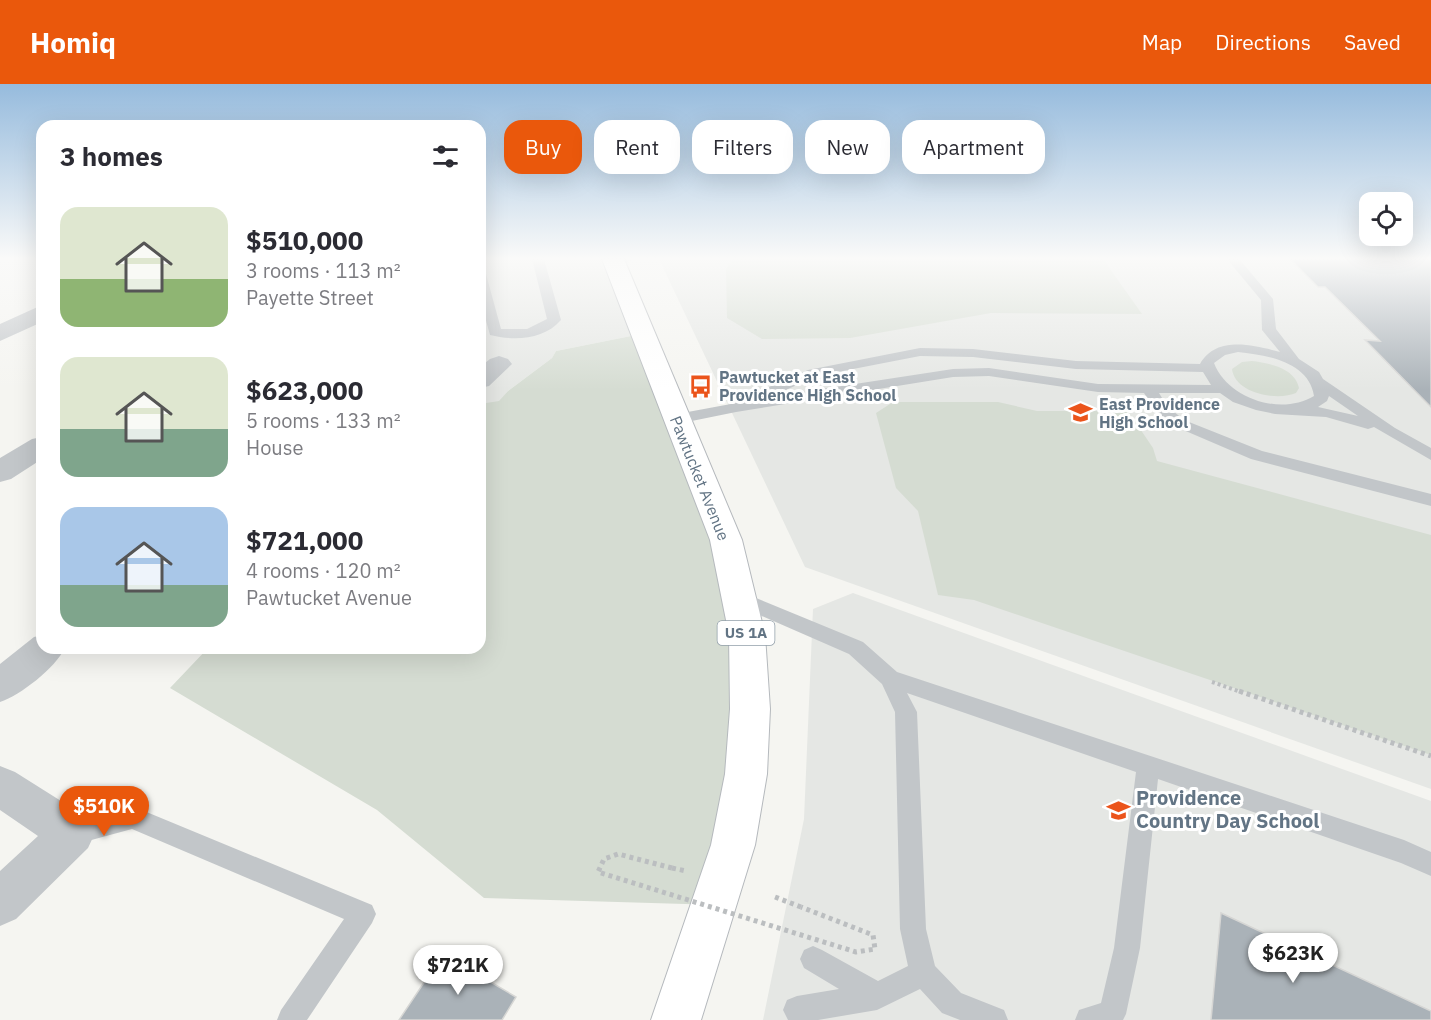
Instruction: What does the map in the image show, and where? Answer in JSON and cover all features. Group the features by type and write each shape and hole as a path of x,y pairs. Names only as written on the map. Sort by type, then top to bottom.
{"main road":[{"name":"Pawtucket Avenue","path":"630,303 726,540 747,635 750,709 746,774 733,845 676,1020"}],"street":[{"path":"0,334 36,315"},
{"path":"0,472 36,450"},
{"path":"0,686 40,654"},
{"path":"0,786 73,832 0,903"}],"lane":[{"path":"487,303 495,332 516,334 544,329 554,320 549,303"},
{"path":"1267,303 1269,330 1299,365 1319,382 1390,431 1431,455"},
{"path":"1269,330 1260,339 1212,355 1207,363 1216,383 1246,401 1285,410 1327,412 1390,431"},
{"path":"1238,348 1274,353 1299,365"},
{"path":"736,407 813,373 920,352 973,353 1076,365 1208,368"},
{"path":"677,419 736,407 953,373 989,372 1098,388 1224,389"},
{"path":"1285,410 1302,409 1315,405 1322,398 1323,388 1319,382"},
{"path":"1150,390 1162,409 1179,423 1257,455 1431,500"},
{"path":"739,598 856,648 890,678 1404,852 1431,864"},
{"path":"890,678 906,712 914,929 923,973 952,1003 994,1020"},
{"path":"1089,1020 1112,1014 1115,1003 1127,948 1148,766"},
{"path":"73,832 132,817 363,914 291,1020"},
{"path":"813,959 877,996"},
{"path":"797,1010 877,996 923,973"}],"path":[{"path":"1212,682 1431,756"},
{"path":"687,872 618,854 604,859 598,872 856,952 875,949 873,935 776,897"}],"shaded area":[{"path":"486,303 639,303 651,332 556,351 552,358 508,391 499,402 486,403"},
{"name":"East Providence High School","path":"680,303 1431,303 1431,789 805,567"},
{"path":"727,303 1134,303 1142,314 991,313 850,338 762,339 727,318"},
{"path":"651,332 747,603 719,905 484,898 377,810 170,688 202,654 486,654 486,403 499,401 508,391 552,358 556,351"},
{"path":"1252,361 1273,365 1287,371 1297,381 1299,388 1296,393 1269,396 1249,390 1235,378 1232,369 1242,362"},
{"path":"893,402 998,402 1037,411 1128,411 1153,448 1157,461 1431,535 1431,755 974,600 938,595 918,511 896,488 876,413"},
{"name":"Providence Country Day School","path":"853,593 1431,801 1431,1020 763,1020 804,819 813,609"}],"building":[{"path":"1341,303 1431,303 1431,407 1365,340 1380,341"},
{"path":"1221,913 1431,1011 1431,1020 1211,1020"},
{"path":"443,954 516,997 502,1020 399,1020"}],"place":[{"name":"Pawtucket at East Providence High School","path":"701,386"},
{"name":"East Providence High School","path":"1081,413"},
{"name":"Providence Country Day School","path":"1118,810"}]}
